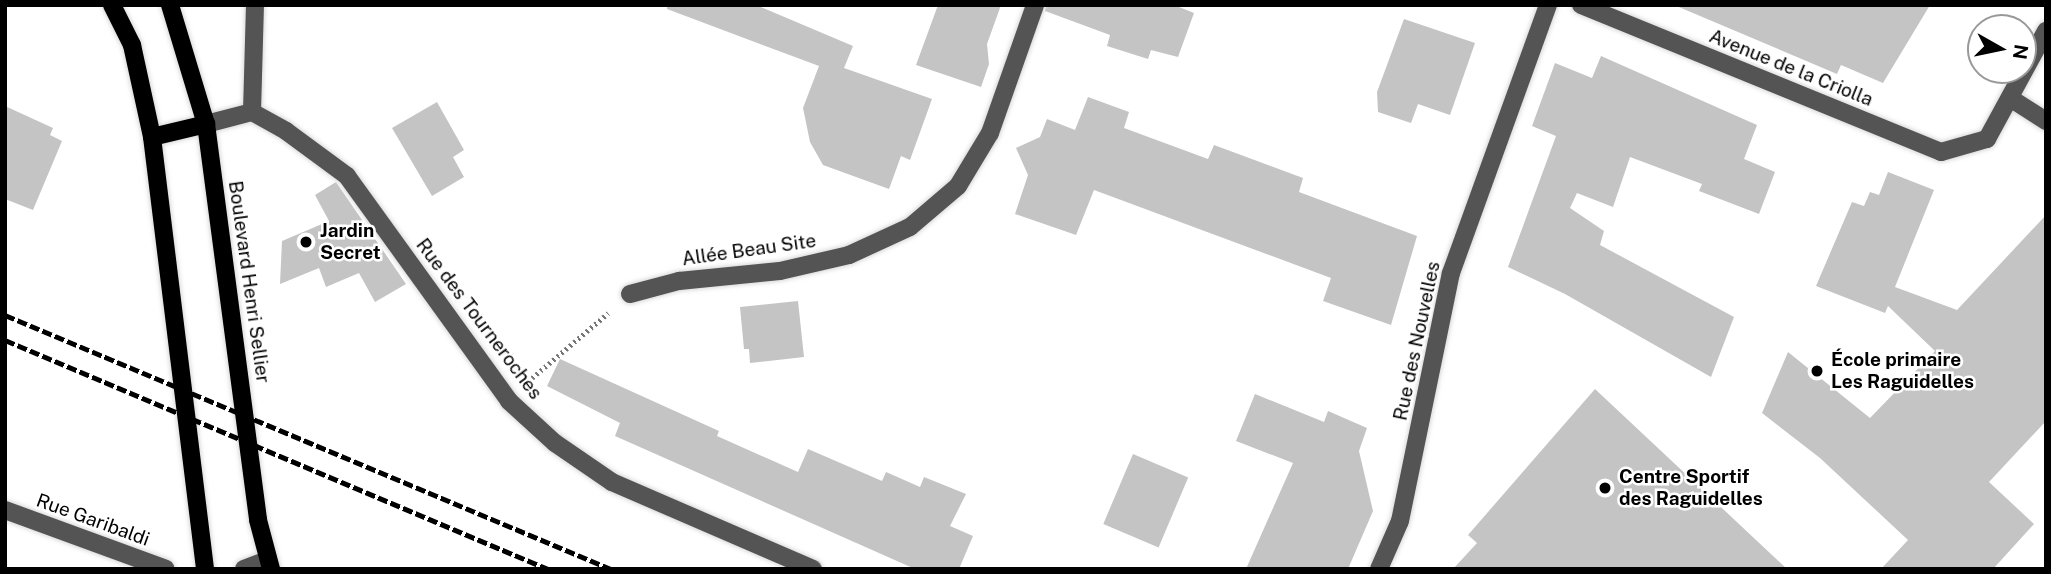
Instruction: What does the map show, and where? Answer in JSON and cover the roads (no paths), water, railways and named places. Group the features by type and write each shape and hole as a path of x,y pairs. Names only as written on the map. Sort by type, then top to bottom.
{"main road":[{"path":"113,5 132,45 152,138 205,569"},
{"name":"Boulevard Henri Sellier","path":"170,5 206,124 258,520 270,564"},
{"path":"152,138 206,124"}],"street":[{"path":"206,124 252,112 255,5"},
{"name":"Allée Beau Site","path":"630,294 679,281 780,271 849,255 910,227 958,186 990,133 1035,5"},
{"name":"Rue des Nouvelles","path":"1379,569 1400,521 1451,273 1548,5"},
{"name":"Avenue de la Criolla","path":"1581,5 1941,152 1987,139 2010,98"},
{"path":"2046,31 2010,98 2046,121"},
{"name":"Rue des Tourneroches","path":"252,112 286,131 347,176 509,401 555,443 612,482 813,569"},
{"name":"Rue Garibaldi","path":"5,510 166,569"},
{"path":"244,569 270,564"}],"railway":[{"path":"5,315 611,569"},
{"path":"5,340 548,569"}],"place":[{"name":"Jardin Secret","path":"306,242"},
{"name":"École primaire Les Raguidelles","path":"1817,371"},
{"name":"Centre Sportif des Raguidelles","path":"1605,488"}]}
